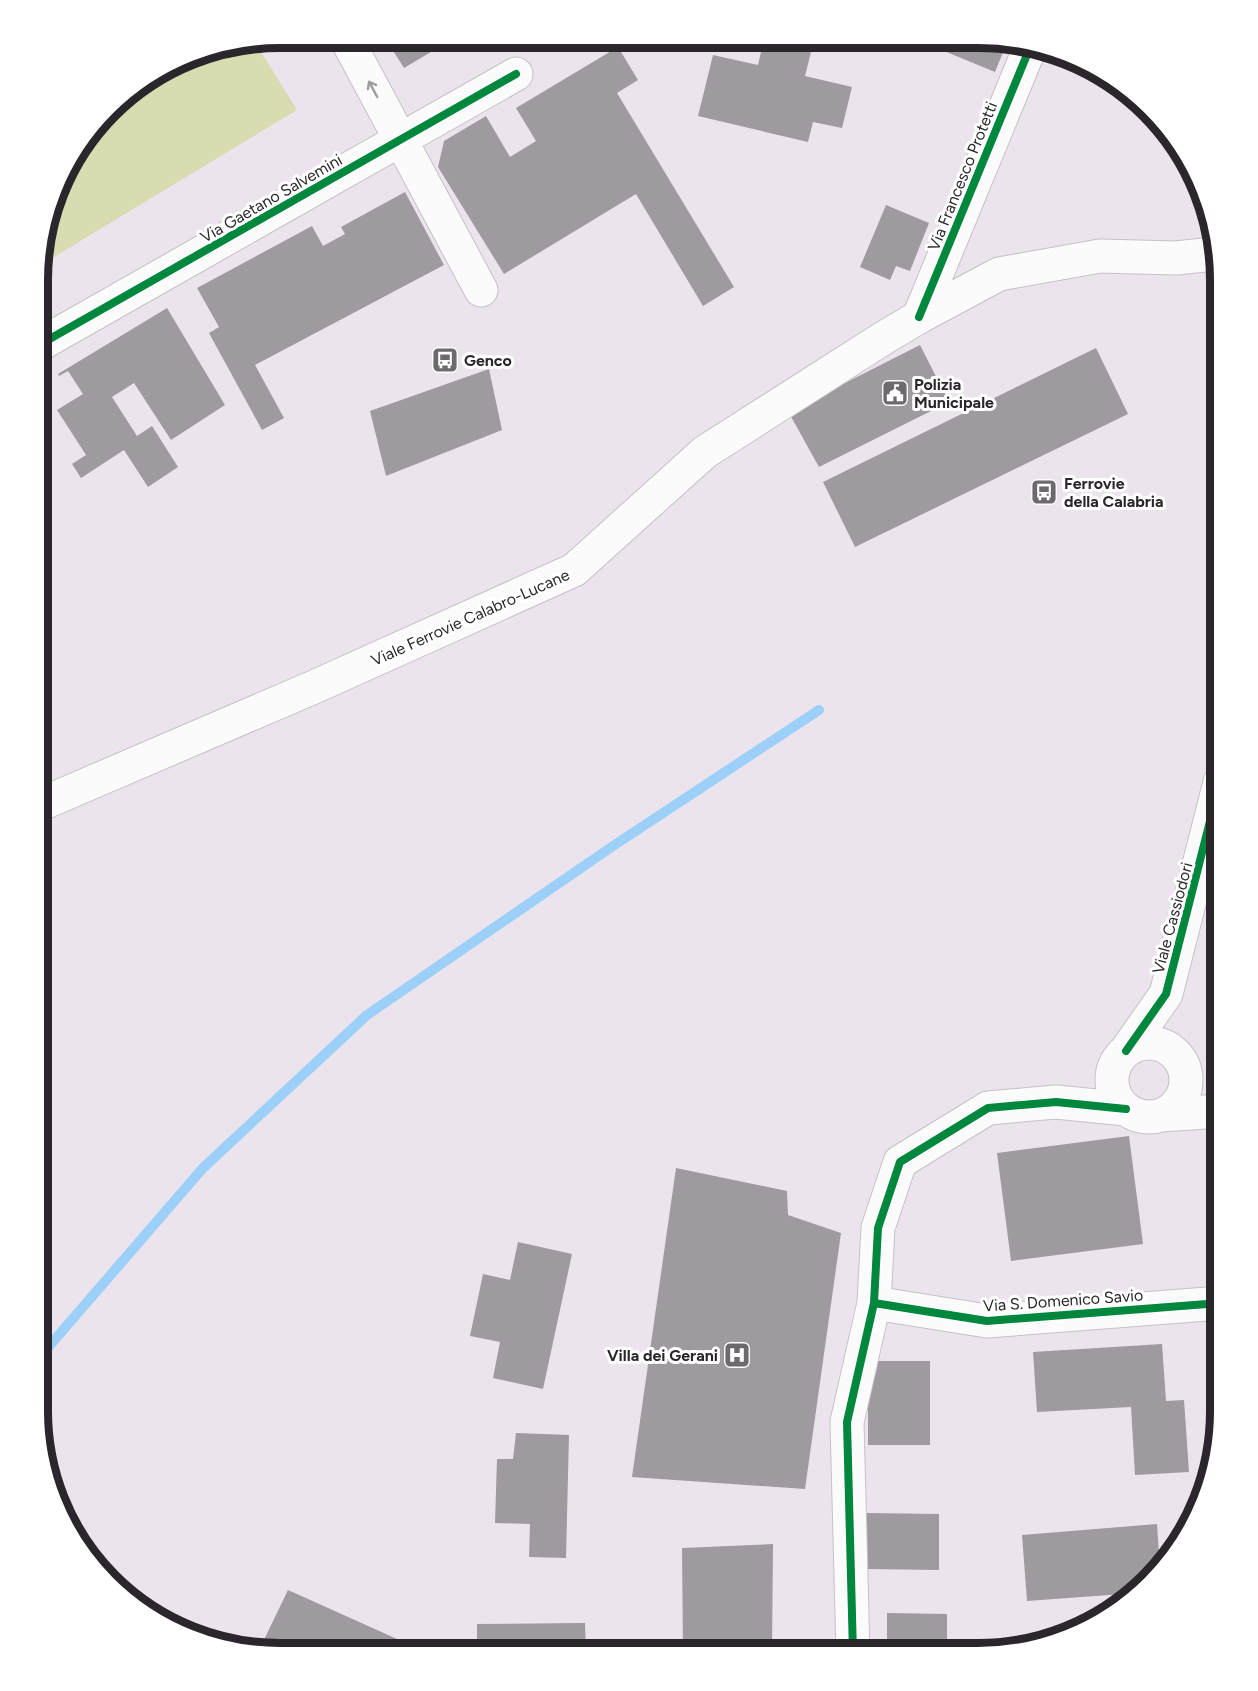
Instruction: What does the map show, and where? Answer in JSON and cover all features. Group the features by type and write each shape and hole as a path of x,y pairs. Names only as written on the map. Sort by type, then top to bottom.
{"street":[{"path":"351,48 481,290"},
{"name":"Via Francesco Protetti","path":"919,317 1028,53"},
{"name":"Via Gaetano Salvemini","path":"48,340 516,74"},
{"path":"1176,258 1209,255"},
{"name":"Viale Ferrovie Calabro-Lucane","path":"48,801 314,687 574,570 705,452 919,317 999,274 1100,256 1176,258"},
{"path":"1176,258 1210,269"},
{"name":"Viale Cassiodori","path":"1119,1064 1166,994 1210,821"},
{"name":"Viale Cassiodori","path":"1166,994 1181,1066"},
{"path":"1210,1088 1181,1066 1166,1047 1155,1043 1142,1043 1131,1047 1119,1064 1113,1089 1118,1100 1126,1109 1137,1115 1149,1117 1210,1112"},
{"path":"1056,1102 1119,1064"},
{"path":"1161,1115 1172,1109 1180,1100 1185,1089 1181,1066"},
{"path":"853,1643 847,1422 874,1304 879,1228 900,1162 988,1108 1056,1102 1126,1109"},
{"name":"Via S. Domenico Savio","path":"874,1304 987,1321 1210,1304"}],"green space":[{"path":"259,49 297,110 49,260 56,220 72,178 87,151 116,116 151,87 178,72 206,60 235,52"}],"building":[{"path":"391,48 438,48 404,68"},
{"path":"619,48 638,80 617,93 734,287 703,306 636,194 504,274 438,167 444,141 486,116 510,157 536,141 516,108"},
{"path":"762,48 812,48 805,76 852,87 842,128 813,122 808,142 698,116 713,55 758,65"},
{"path":"937,48 1004,49 995,72"},
{"path":"405,192 444,265 255,365 284,418 262,430 209,333 219,327 197,288 312,226 323,246 345,234 341,227"},
{"path":"886,205 929,223 910,271 896,266 890,280 860,267"},
{"path":"167,308 225,405 171,440 134,383 112,397 137,436 152,426 178,467 148,487 124,450 81,478 72,464 86,455 57,410 83,394 68,371 59,376 58,374"},
{"name":"Polizia Municipale","path":"920,345 949,402 819,467 789,413"},
{"path":"1096,348 1128,414 855,547 823,482"},
{"path":"489,369 502,430 386,476 370,411"},
{"path":"1129,1136 1143,1244 1011,1261 997,1153"},
{"name":"Villa dei Gerani","path":"676,1168 787,1191 788,1215 841,1233 805,1489 632,1477"},
{"path":"518,1242 572,1254 543,1389 493,1378 500,1342 470,1336 483,1274 510,1280"},
{"path":"1162,1344 1166,1401 1184,1400 1189,1472 1135,1475 1131,1407 1037,1412 1033,1352"},
{"path":"868,1361 930,1361 930,1445 868,1445"},
{"path":"516,1433 569,1435 566,1558 529,1557 530,1524 495,1523 497,1459 513,1459"},
{"path":"867,1513 939,1514 939,1570 867,1569"},
{"path":"1157,1524 1159,1555 1142,1575 1120,1594 1027,1601 1022,1535"},
{"path":"773,1544 772,1643 683,1643 682,1548"},
{"path":"288,1590 406,1643 265,1643 263,1643"},
{"path":"887,1613 947,1614 947,1643 887,1643"},
{"path":"585,1623 586,1643 477,1643 477,1624"}],"waterway":[{"path":"48,1347 203,1168 367,1015 613,846 819,710"}],"cycle path":[{"path":"919,317 1028,53"},
{"path":"48,340 516,74"},
{"path":"1126,1051 1166,994 1210,821"},
{"path":"853,1643 847,1422 874,1303 878,1228 900,1162 988,1108 1056,1102 1126,1109"},
{"path":"874,1303 987,1321 1210,1304"}],"place":[{"name":"Genco","path":"445,360"},
{"name":"Polizia Municipale","path":"895,393"},
{"name":"Ferrovie della Calabria","path":"1044,492"},
{"name":"Villa dei Gerani","path":"737,1355"}]}
